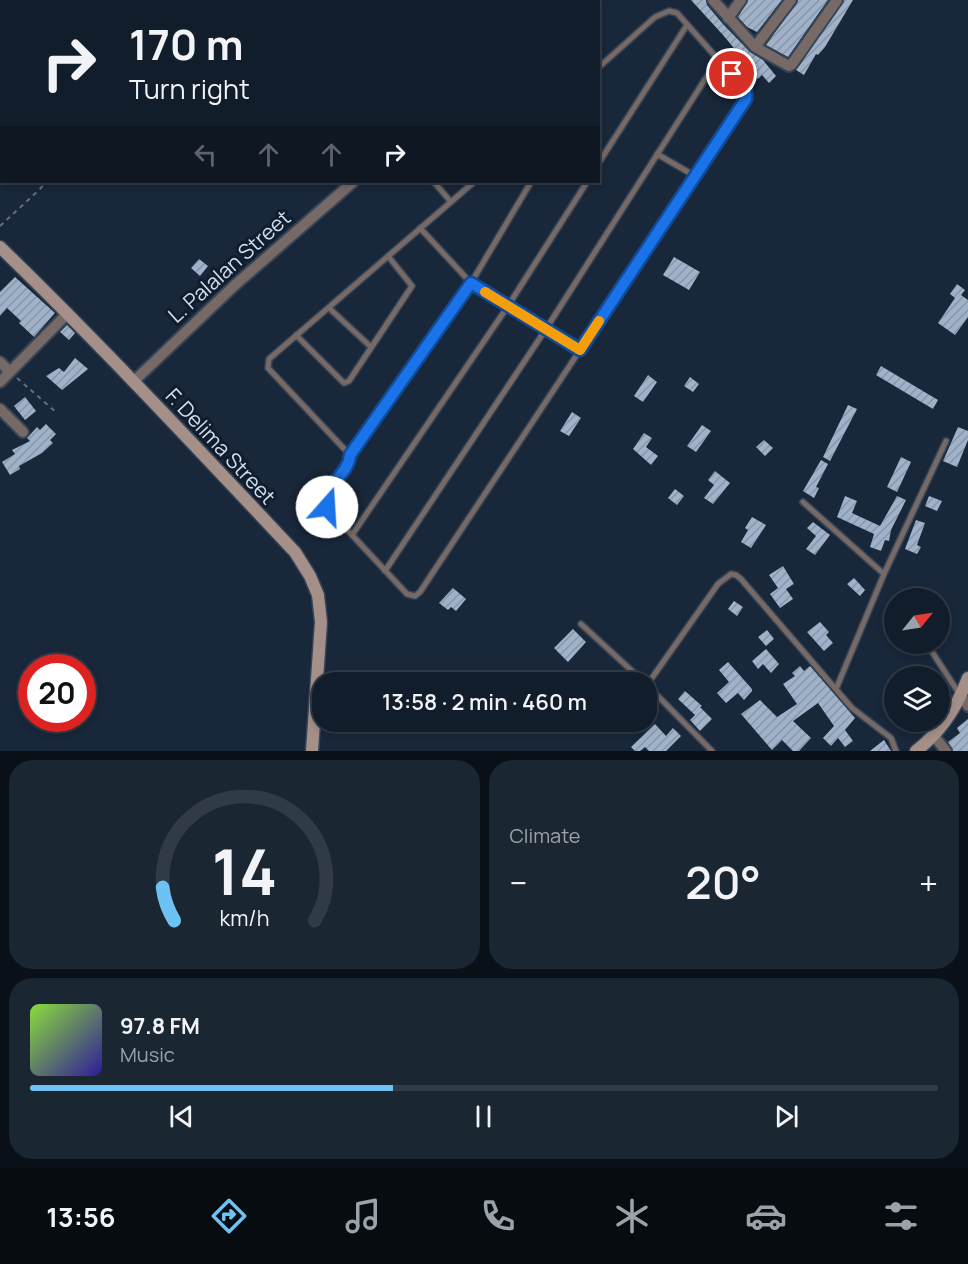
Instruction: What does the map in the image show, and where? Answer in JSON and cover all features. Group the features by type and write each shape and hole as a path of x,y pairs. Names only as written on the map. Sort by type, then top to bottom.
{"street":[{"path":"713,0 755,47 789,66 837,0"},
{"path":"728,18 741,0"},
{"path":"755,47 791,0"},
{"name":"L. Palalan Street","path":"133,382 235,285 352,183"},
{"name":"F. Delima Street","path":"0,247 68,313 294,552 310,576 318,595 321,622 312,751"},
{"path":"0,382 68,313"},
{"path":"0,362 10,372"},
{"path":"0,409 23,432"},
{"path":"916,751 934,736 964,701 968,678"},
{"path":"934,736 946,751"}],"lane":[{"path":"530,183 471,283 350,455 348,464 327,492 324,500 327,507 407,594 415,596 420,592 746,99 745,88 677,13 669,11 662,12 600,66"},
{"path":"600,161 687,24"},
{"path":"386,571 546,329 718,59"},
{"path":"657,154 695,176"},
{"path":"435,183 451,202"},
{"path":"350,455 268,368 269,359 473,183"},
{"path":"352,535 508,306 586,183"},
{"path":"420,228 471,283 580,350"},
{"path":"296,335 344,383 352,378 370,347 412,286 388,256"},
{"path":"329,308 370,347"},
{"path":"836,689 884,574 946,441"},
{"path":"803,502 884,574"},
{"path":"655,672 718,584 730,574 736,575 852,708 891,738 896,751"},
{"path":"581,624 633,672"},
{"path":"933,654 964,701"},
{"path":"657,695 712,751"}],"path":[{"path":"0,226 45,183"},
{"path":"10,372 57,413"}],"building":[{"path":"691,0 706,0 707,5 723,24 750,52 763,60 776,76 769,83 762,75 758,79 753,72 755,70 745,57 741,60 723,35"},
{"path":"748,0 782,0 757,32 747,27 738,17"},
{"path":"798,0 828,0 788,57 766,45"},
{"path":"844,0 853,0 825,47 818,55 816,54 804,75 796,70"},
{"path":"674,257 700,272 689,290 663,275"},
{"path":"199,259 208,266 200,276 191,268"},
{"path":"15,277 55,313 34,337 7,308 0,316 0,292"},
{"path":"957,284 965,290 961,295 968,300 968,317 955,335 938,323 955,298 950,294"},
{"path":"67,325 75,333 69,340 60,332"},
{"path":"75,358 88,369 62,390 46,376 59,368 64,372"},
{"path":"881,366 938,400 933,409 876,375"},
{"path":"648,375 657,382 643,402 634,396"},
{"path":"690,377 699,384 693,392 684,386"},
{"path":"25,397 36,411 25,420 14,406"},
{"path":"848,405 857,409 830,461 823,457"},
{"path":"572,412 581,418 569,436 560,431"},
{"path":"46,424 56,434 50,440 53,443 42,453 19,466 20,469 10,475 2,462 15,454 12,450 30,441 27,438 37,427 40,430"},
{"path":"702,425 711,431 696,452 687,446"},
{"path":"958,427 968,431 968,440 957,467 943,461"},
{"path":"644,433 652,438 646,447 658,456 651,465 633,449"},
{"path":"764,440 773,448 765,456 756,447"},
{"path":"901,457 911,462 897,492 887,487"},
{"path":"821,460 828,464 816,487 819,488 814,498 803,491"},
{"path":"715,471 730,483 713,504 704,498 714,485 708,480"},
{"path":"675,489 684,496 677,505 668,498"},
{"path":"845,496 857,501 852,513 880,526 897,496 906,500 891,530 889,541 885,540 881,551 870,547 874,534 837,517"},
{"path":"929,496 942,501 937,511 925,506"},
{"path":"752,517 766,525 751,548 741,542 748,530 745,528"},
{"path":"916,520 925,523 917,545 921,547 917,554 905,549"},
{"path":"813,522 830,535 815,555 806,549 816,536 807,528"},
{"path":"783,566 794,584 786,589 793,599 780,608 770,594 778,588 769,575"},
{"path":"854,578 865,590 860,596 847,584"},
{"path":"453,588 466,599 456,611 451,607 448,610 439,603"},
{"path":"734,601 743,607 737,616 728,609"},
{"path":"820,622 829,632 826,635 833,643 824,651 807,632"},
{"path":"573,629 586,642 568,662 554,648"},
{"path":"767,630 774,639 766,646 758,637"},
{"path":"766,649 779,664 771,673 763,664 758,669 752,661"},
{"path":"728,662 752,689 744,700 738,693 726,703 717,693 729,682 719,670"},
{"path":"800,666 804,671 810,666 855,718 845,730 853,741 845,747 838,738 831,746 823,738 834,726 818,703 793,721 811,738 799,751 793,751 782,740 772,750 741,714 760,700 777,717 797,704 783,684 795,676 792,673"},
{"path":"685,691 702,706 700,707 712,719 700,731 690,720 695,715 678,699"},
{"path":"968,719 968,751 953,751 948,742 960,733 957,728"},
{"path":"657,726 666,736 673,728 681,736 666,751 649,751 645,747 640,751 635,751 631,747 647,732 657,732"},
{"path":"884,740 891,751 870,751"}],"slow traffic":[{"path":"485,292 580,350 599,321"}],"route":[{"path":"327,507 324,500 327,492 348,464 350,455 471,283 580,350 746,99 745,88 732,74"}]}
